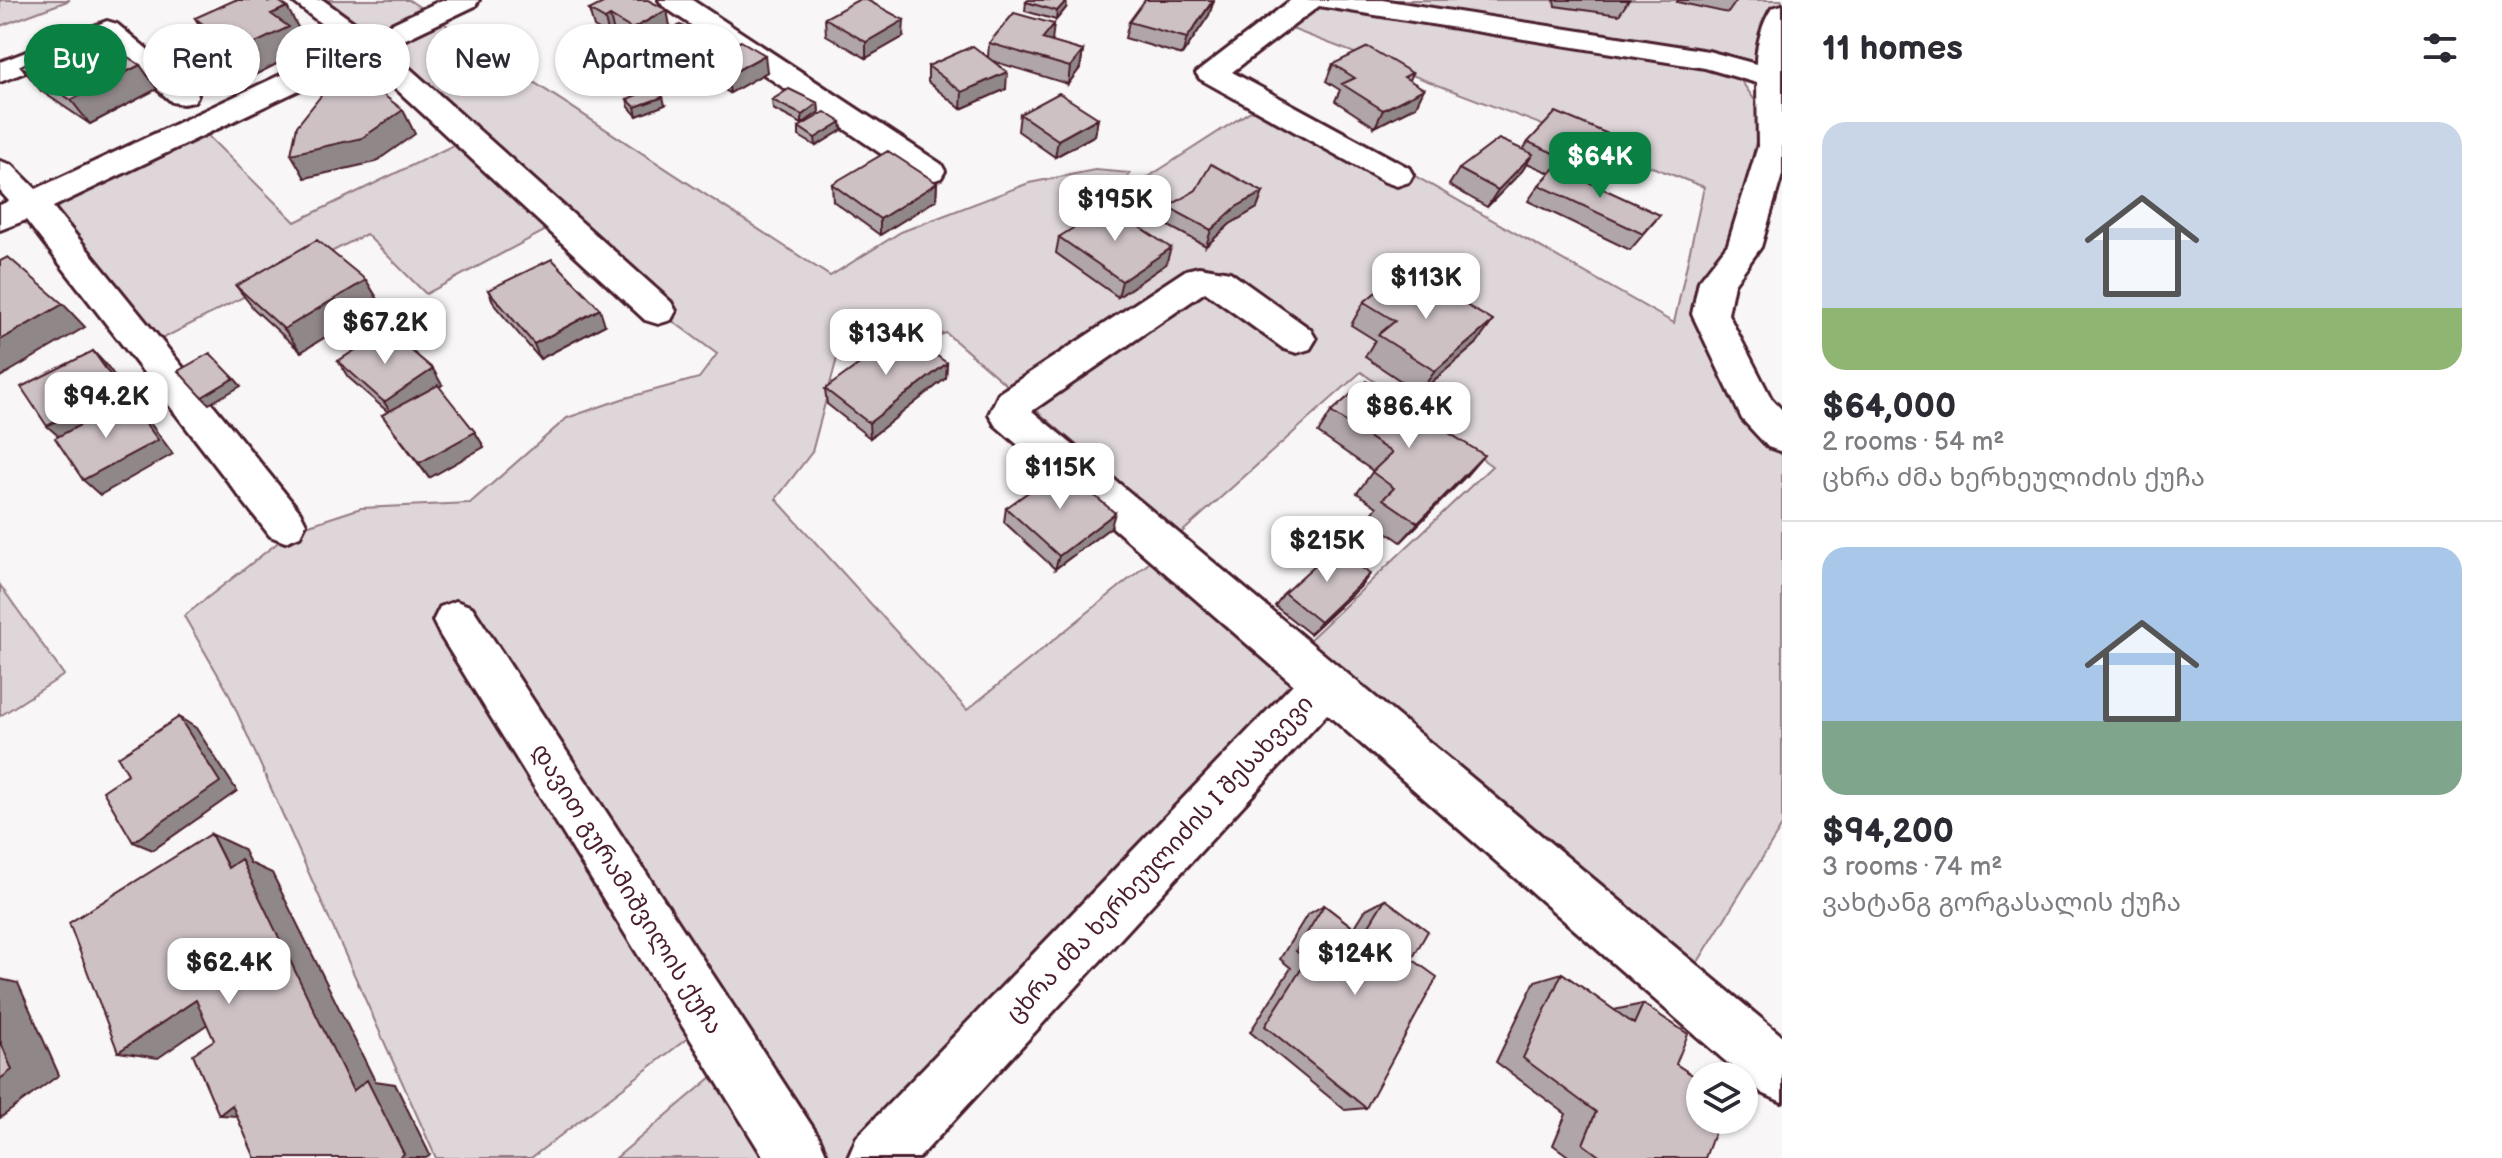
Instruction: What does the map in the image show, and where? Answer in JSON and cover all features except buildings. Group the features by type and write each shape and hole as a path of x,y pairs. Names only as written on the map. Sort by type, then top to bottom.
{"street":[{"path":"305,0 338,24"},
{"path":"410,27 465,0"},
{"path":"673,0 929,171"},
{"path":"1309,0 1211,73 1397,175"},
{"path":"1328,0 1708,60 1778,79"},
{"path":"1782,14 1771,51 1778,79 1774,146 1744,247 1717,281 1710,314 1756,408 1782,436"},
{"path":"0,73 107,30 143,61"},
{"path":"410,84 658,311"},
{"path":"16,212 276,90"},
{"path":"0,172 16,212 285,524"},
{"path":"1297,339 1217,281 1199,279 1008,409 1013,419 1325,683"},
{"name":"დავით გურამიშვილის ქუჩა","path":"456,621 798,1158"},
{"name":"ცხრა ძმა ხერხეულიძის I შესახვევი","path":"878,1158 1325,683 1782,1073"}],"shaded area":[{"path":"0,0 70,0 0,26"},
{"path":"305,0 409,0 433,16 410,27 410,24 338,24"},
{"path":"1384,0 1782,0 1782,71 1708,52"},
{"path":"1315,2 1735,72 1763,112 1733,240 1704,281 1782,448 1782,826 1693,970 1307,642 1492,466 1361,372 1180,534 946,333 933,338 840,347 812,452 776,499 967,710 1160,554 1307,685 852,1158 829,1158 470,606 456,621 693,1034 531,1158 436,1158 228,692 184,616 294,530 361,508 470,503 567,418 699,378 717,354 663,314 433,96 539,96 539,86 830,276 901,232 1029,183 1095,170 1130,173 1111,201 1274,96 1674,323 1704,187 1284,26"},
{"path":"437,19 445,24 426,24"},
{"path":"426,24 426,90 410,74 410,32"},
{"path":"202,130 295,222 464,140 550,228 426,294 366,234 154,343 44,204"},
{"path":"0,585 64,675 0,716"},
{"path":"713,1076 763,1158 616,1158"}]}
